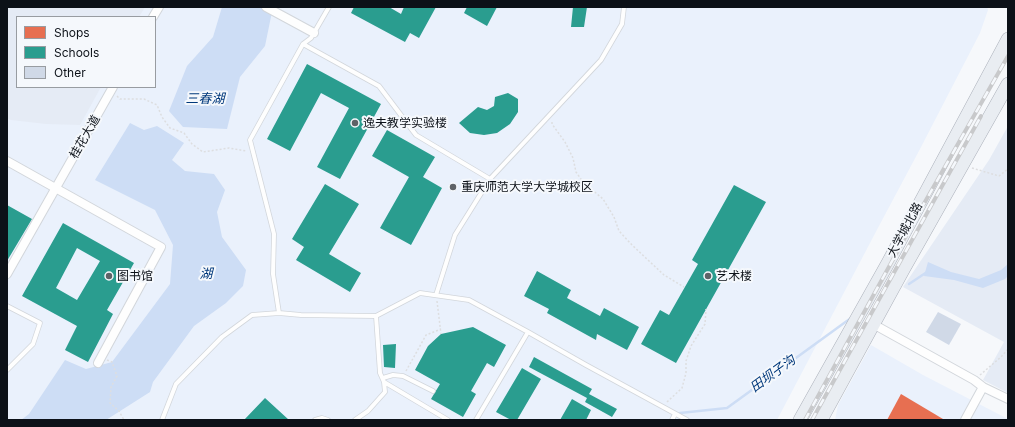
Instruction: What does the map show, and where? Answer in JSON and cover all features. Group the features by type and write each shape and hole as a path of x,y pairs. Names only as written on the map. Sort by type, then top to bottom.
{"main road":[{"name":"大学城北路","path":"800,420 888,263 1008,39"},
{"name":"大学城北路","path":"821,420 875,320 1008,84"},
{"path":"931,182 948,191"}],"street":[{"path":"154,16 159,7"},
{"path":"266,7 314,33"},
{"name":"桂花大道","path":"7,274 112,89"},
{"path":"7,161 161,247 98,363"},
{"path":"875,320 974,380 983,387 1008,399"},
{"path":"965,420 983,387"}],"lane":[{"path":"279,313 273,274 274,234 250,140 303,44 311,38 329,7"},
{"path":"436,295 455,235 490,179 601,60 622,24 624,7"},
{"path":"303,44 379,86 416,135 490,179"},
{"path":"162,420 176,384 222,338 252,315 279,313 301,315 376,316 420,293 469,300 687,420"},
{"path":"7,306 40,323 33,344 7,370"},
{"path":"355,420 368,411 384,392 383,380 380,373 376,316"},
{"path":"476,420 528,332"},
{"path":"383,380 393,375 403,376 433,391"},
{"path":"383,380 448,420"},
{"path":"672,420 675,414"},
{"path":"315,420 322,418 328,420"}],"path":[{"path":"112,89 120,99 144,99 158,105 162,118 170,128 184,133 192,144 203,152 229,148 253,152"},
{"path":"553,111 552,124 565,142 573,158 576,172 583,182 602,199 614,217 619,231 664,275 684,287"},
{"path":"962,165 999,176 1008,169"},
{"path":"436,295 442,334"},
{"path":"661,406 682,388 686,373 686,361 691,346 704,324 706,309"},
{"path":"403,376 426,336 441,329"},
{"path":"974,380 1008,349"},
{"path":"112,362 117,376 111,387 110,402 124,420"}],"shaded area":[{"name":"重庆师范大学大学城校区","path":"7,7 987,7 988,10 980,33 777,420 7,420"},
{"path":"7,7 145,7 140,16 16,16 16,88 100,88 80,125 46,124 11,120 7,118"},
{"path":"1008,126 1008,393 983,380 1004,342 903,287 989,160"},
{"path":"871,345 923,375 1008,420 835,420 838,405"}],"water":[{"name":"三春湖","path":"222,7 273,7 265,46 240,77 227,129 183,127 169,111 187,66 213,37"},
{"name":"湖","path":"130,123 144,130 157,126 184,143 172,160 185,171 214,174 225,190 217,212 222,237 246,270 243,286 226,303 194,326 153,382 150,392 106,420 21,420 29,414 65,360 86,369 112,362 170,284 173,245 155,210 95,180"},
{"path":"928,262 951,272 979,279 1001,270 1008,264 1008,276 1005,279 983,288 954,280 924,276"}],"building: Shops":[{"path":"901,394 943,419 887,420"}],"building: Schools":[{"path":"354,7 389,7 401,14 404,7 436,7 419,38 410,33 405,42 351,13"},
{"path":"467,7 497,7 487,26 464,13"},
{"path":"573,7 587,7 584,27 571,27"},
{"name":"逸夫教学实验楼","path":"307,64 381,104 340,179 317,167 349,108 321,93 290,151 267,139"},
{"path":"508,93 518,99 518,112 510,124 497,133 484,135 470,133 459,123 478,107 487,110 494,106 495,97"},
{"path":"387,130 435,157 423,177 442,188 411,245 380,228 409,177 372,156"},
{"path":"325,184 359,204 329,254 361,273 350,292 296,260 304,247 292,239"},
{"name":"艺术楼","path":"734,185 766,202 676,363 641,344 660,310 669,315 698,264 692,260"},
{"path":"7,205 32,219 7,261"},
{"name":"图书馆","path":"63,223 134,263 107,310 113,314 88,362 65,350 77,326 22,296","holes":["77,248 100,261 77,300 56,288"]},
{"path":"537,271 571,290 567,298 600,316 604,308 639,327 627,350 597,334 596,340 547,313 549,309 524,296"},
{"path":"473,327 506,345 494,367 487,363 471,391 476,394 463,417 431,399 440,384 415,370 428,346 441,334"},
{"path":"396,344 395,368 384,367 383,345"},
{"path":"534,357 592,389 589,394 617,409 612,417 585,402 587,398 529,367"},
{"path":"522,368 541,379 517,420 511,420 496,412"},
{"path":"265,398 289,420 244,420"},
{"path":"572,399 591,410 586,420 560,420"}],"building: Other":[{"path":"938,312 961,324 949,345 926,332"}],"waterway":[{"name":"田坝子沟","path":"909,284 927,272"},
{"name":"田坝子沟","path":"680,413 727,408 851,318"}],"railway":[{"path":"805,420 913,223 1008,56"},
{"path":"812,420 981,116"}],"place":[{"name":"逸夫教学实验楼","path":"355,123"},
{"name":"重庆师范大学大学城校区","path":"453,187"},
{"name":"图书馆","path":"109,276"},
{"name":"艺术楼","path":"708,276"}]}
